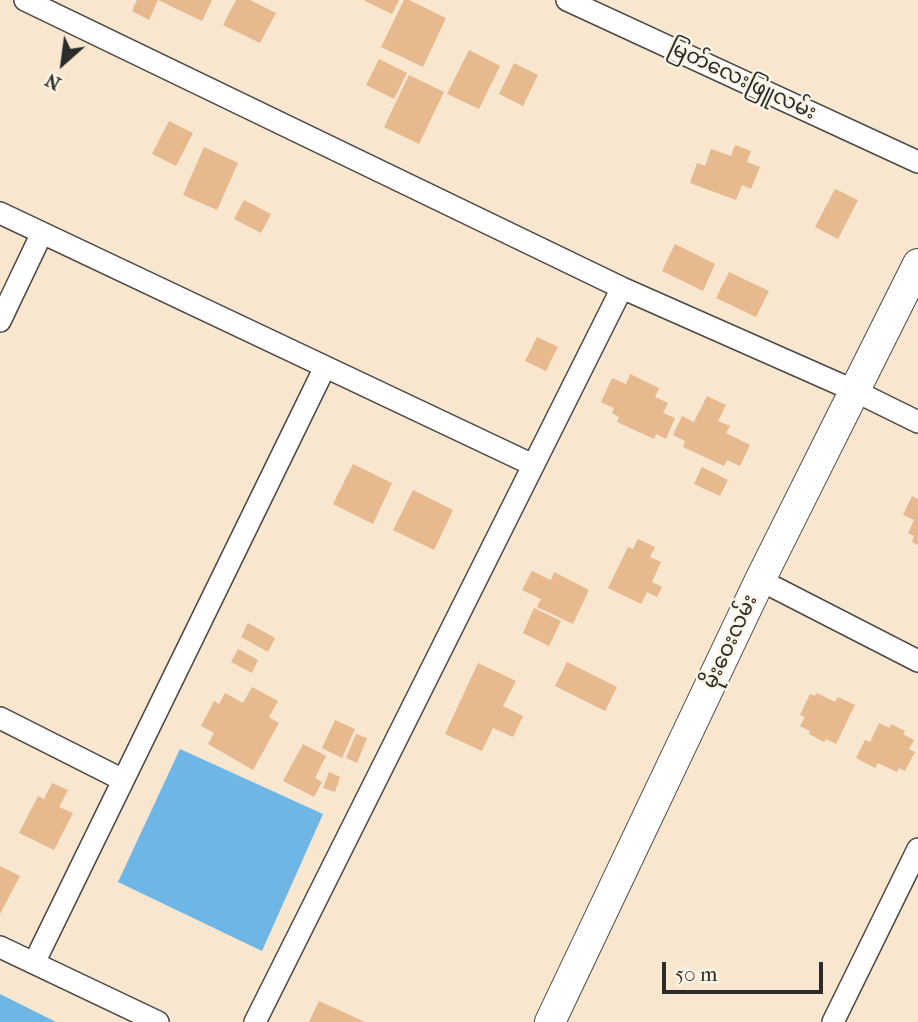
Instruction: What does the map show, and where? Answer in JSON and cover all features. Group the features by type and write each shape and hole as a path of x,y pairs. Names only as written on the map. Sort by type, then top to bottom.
{"street":[{"path":"25,0 622,288 855,391 918,422"},
{"name":"မြတ်လေးဖြူလမ်း","path":"567,0 918,162"},
{"path":"0,213 533,465"},
{"path":"0,321 42,233"},
{"name":"မိုးဝေးလမ်း","path":"550,1022 760,580 918,264"},
{"path":"255,1022 622,288"},
{"path":"34,963 325,367"},
{"path":"760,580 918,661"},
{"path":"0,718 123,780"},
{"path":"833,1022 918,849"},
{"path":"0,947 158,1022"}],"water":[{"path":"180,749 323,814 262,951 118,882"},
{"path":"0,994 56,1022 0,1022"}],"building":[{"path":"137,0 158,0 149,20 132,11"},
{"path":"158,0 212,0 202,21"},
{"path":"236,0 250,0 276,13 260,43 223,25"},
{"path":"363,0 399,0 392,14"},
{"path":"404,0 446,18 423,67 381,47"},
{"path":"469,50 500,66 479,109 447,94"},
{"path":"379,59 407,73 394,99 366,85"},
{"path":"514,63 538,75 523,106 499,94"},
{"path":"409,75 444,92 419,144 384,127"},
{"path":"169,121 193,133 176,166 152,154"},
{"path":"735,145 751,151 747,162 760,167 751,189 742,185 736,200 690,183 697,163 705,166 711,149 731,156"},
{"path":"204,147 238,163 217,210 183,195"},
{"path":"835,189 858,200 838,239 815,227"},
{"path":"244,200 271,214 261,233 234,219"},
{"path":"675,244 715,264 703,291 662,271"},
{"path":"729,272 769,291 756,317 716,298"},
{"path":"537,337 558,347 546,371 525,361"},
{"path":"630,374 659,388 655,397 668,403 663,413 675,418 666,439 656,434 654,439 617,422 619,417 612,413 614,408 601,402 612,378 626,384"},
{"path":"707,396 726,405 718,421 730,426 726,433 750,445 740,466 727,460 724,466 683,447 685,441 673,435 682,416 694,422"},
{"path":"353,464 392,483 373,524 333,504"},
{"path":"702,467 728,480 720,496 694,484"},
{"path":"413,490 453,510 434,550 393,530"},
{"path":"912,496 918,499 918,545 912,542 914,536 908,533 914,520 903,515"},
{"path":"638,539 655,547 650,557 661,562 652,582 662,587 657,597 647,592 641,604 608,588 628,547 633,549"},
{"path":"532,571 551,580 554,572 589,590 573,624 537,607 541,599 522,590"},
{"path":"534,608 561,621 549,646 523,633"},
{"path":"248,623 275,638 268,652 241,637"},
{"path":"238,649 258,660 252,673 231,662"},
{"path":"567,662 617,687 605,711 555,686"},
{"path":"478,663 516,681 503,706 523,716 513,737 493,728 482,751 445,734"},
{"path":"252,687 278,701 269,717 279,723 253,770 208,744 214,733 201,726 214,701 219,704 225,693 243,703"},
{"path":"817,693 835,702 838,697 855,705 836,744 826,739 824,742 800,726 805,717 800,715 810,694 815,696"},
{"path":"335,720 355,729 342,758 322,748"},
{"path":"879,723 890,728 891,724 905,731 903,734 914,740 909,749 915,752 905,771 899,768 897,772 878,763 875,768 856,758 865,740 870,742"},
{"path":"356,734 367,738 357,763 346,758"},
{"path":"303,744 326,756 315,778 322,782 314,797 283,781"},
{"path":"329,772 340,777 335,792 323,788"},
{"path":"52,783 68,790 59,807 73,813 54,850 19,833 38,796 44,799"},
{"path":"0,866 20,876 0,914"},
{"path":"319,1001 365,1022 309,1022"}]}
